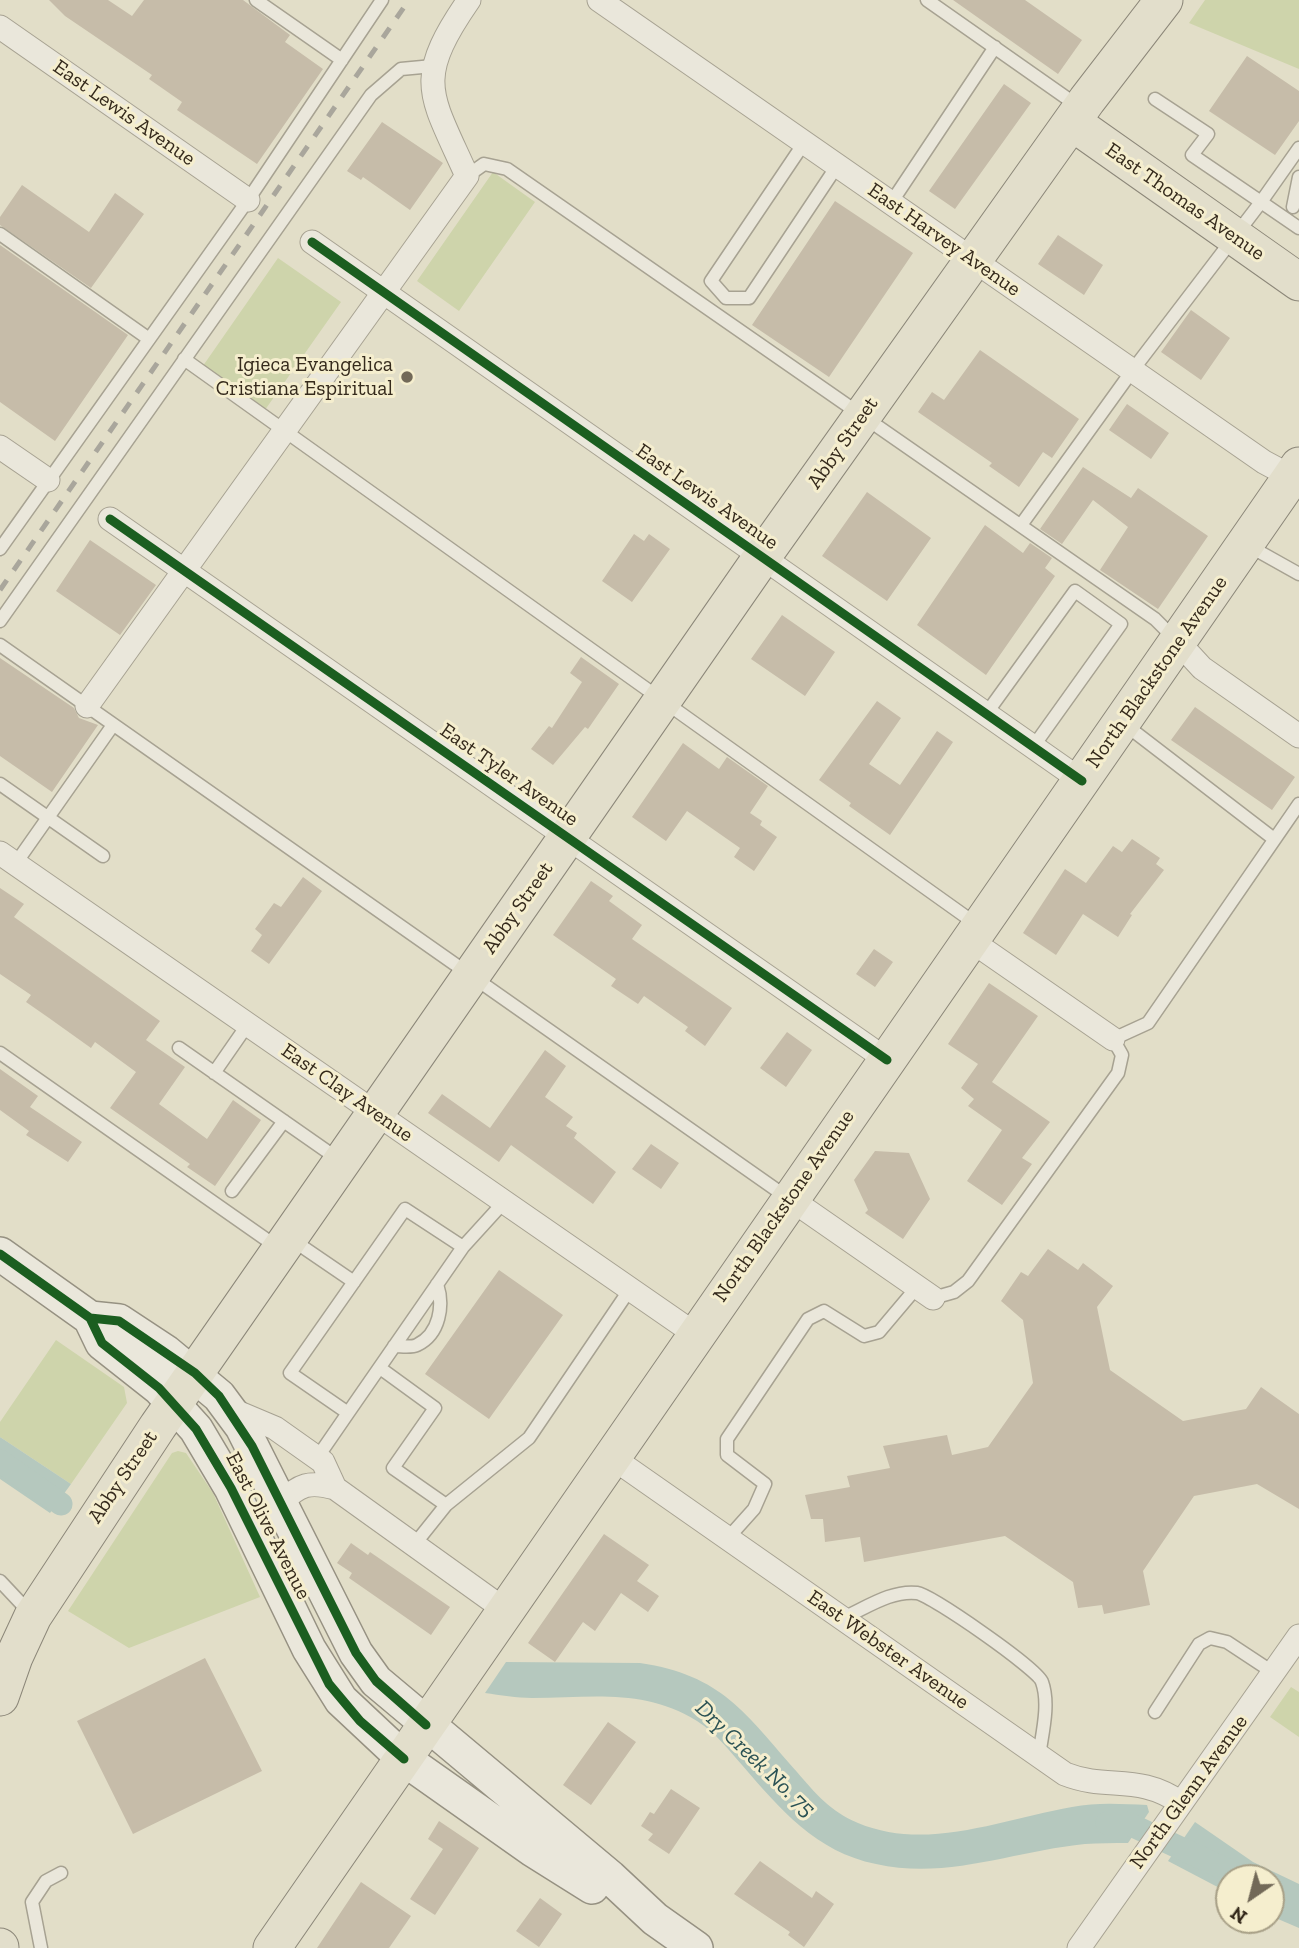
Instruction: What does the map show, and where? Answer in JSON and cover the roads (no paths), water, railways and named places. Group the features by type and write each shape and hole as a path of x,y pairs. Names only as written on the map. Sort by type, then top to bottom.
{"main road":[{"name":"Abby Street","path":"0,1697 14,1657 33,1616 61,1569 174,1403 762,557 1077,115 1164,0"},
{"name":"East Thomas Avenue","path":"1077,115 1234,237 1298,281"},
{"name":"North Blackstone Avenue","path":"272,1948 789,1198 1245,544 1297,475"},
{"name":"East Olive Avenue","path":"0,1254 90,1318 102,1343 174,1403 196,1429 212,1455 329,1684 360,1721 404,1759 533,1850 597,1890 654,1919 696,1948"},
{"name":"East Olive Avenue","path":"90,1318 120,1321 195,1373 230,1409 281,1503 356,1653 376,1681 610,1877 654,1919"},
{"path":"0,1635 33,1616"}],"street":[{"path":"87,706 467,176 432,97 433,66 445,34 468,0"},
{"name":"East Harvey Avenue","path":"599,0 1264,462 1297,475"},
{"name":"East Lewis Avenue","path":"0,27 248,200"},
{"name":"East Lewis Avenue","path":"312,242 1082,781"},
{"path":"0,447 48,480"},
{"name":"East Tyler Avenue","path":"110,519 887,1060"},
{"path":"1178,643 1202,668 1299,736"},
{"name":"East Clay Avenue","path":"8,858 695,1334"},
{"path":"975,934 1113,1039"},
{"path":"789,1198 925,1292"},
{"path":"230,1409 275,1428 323,1462 335,1488"},
{"name":"East Webster Avenue","path":"610,1456 1065,1774 1083,1781 1150,1785 1181,1803"},
{"path":"281,1503 302,1485 314,1482 335,1488 505,1610"},
{"name":"North Glenn Avenue","path":"1079,1948 1299,1636"}],"lane":[{"path":"256,0 342,60"},
{"path":"0,549 248,200 382,0"},
{"path":"927,0 995,47 1077,115"},
{"path":"891,203 995,47"},
{"path":"0,621 371,95 401,69 433,66"},
{"path":"1155,99 1208,134 1192,155 1299,229"},
{"path":"804,143 711,281 726,298 749,298 837,166"},
{"path":"1021,525 1132,370 1261,202 1294,167 1299,148"},
{"path":"467,176 484,164 507,169 1155,619 1178,643"},
{"path":"1293,207 1299,177"},
{"path":"0,234 149,339"},
{"path":"184,359 663,699 975,934"},
{"path":"1245,544 1299,574"},
{"path":"986,714 1088,572"},
{"path":"1033,747 1121,624 1075,591"},
{"path":"0,645 789,1198"},
{"path":"1123,722 1274,839"},
{"path":"8,858 48,817 113,725"},
{"path":"0,784 103,856"},
{"path":"728,1538 754,1509 765,1483 727,1455 727,1439 808,1318 824,1311 864,1336 879,1332 925,1292 954,1292 968,1281 1118,1073 1122,1055 1113,1039 1147,1023 1299,804"},
{"path":"214,1073 248,1024"},
{"path":"179,1048 341,1161"},
{"path":"0,1053 285,1243 354,1282"},
{"path":"232,1191 284,1121"},
{"path":"317,1458 463,1247 504,1202"},
{"path":"348,1413 290,1373 405,1209 463,1247"},
{"path":"394,1346 416,1346 425,1340 439,1319 442,1308 437,1284"},
{"path":"414,1545 446,1505 529,1438 630,1289"},
{"path":"380,1368 435,1408 393,1468 446,1505"},
{"path":"0,1581 33,1616"},
{"path":"843,1618 899,1592 921,1593 1026,1662 1042,1680 1045,1702 1040,1756"},
{"path":"1155,1712 1199,1644 1210,1638 1227,1642 1274,1673"},
{"path":"41,1948 32,1902 46,1881 61,1873"}],"water":[{"path":"0,1437 71,1484 50,1513 0,1479"},
{"path":"506,1662 640,1663 692,1677 712,1687 747,1715 832,1808 848,1819 884,1831 938,1834 1091,1804 1147,1805 1149,1812 1128,1843 1085,1844 955,1867 929,1869 876,1864 835,1850 817,1839 785,1812 721,1741 697,1721 657,1703 637,1699 526,1698 485,1693"},
{"path":"1195,1822 1257,1864 1215,1864 1215,1886 1168,1861"},
{"path":"1285,1877 1299,1884 1299,1928 1285,1922"}],"waterway":[{"name":"Dry Creek No. 75","path":"0,1461 61,1504"},
{"name":"Dry Creek No. 75","path":"1107,1823 1127,1823 1215,1864"}],"railway":[{"path":"0,590 409,0"}],"place":[{"name":"Igieca Evangelica Cristiana Espiritual","path":"407,377"}]}
